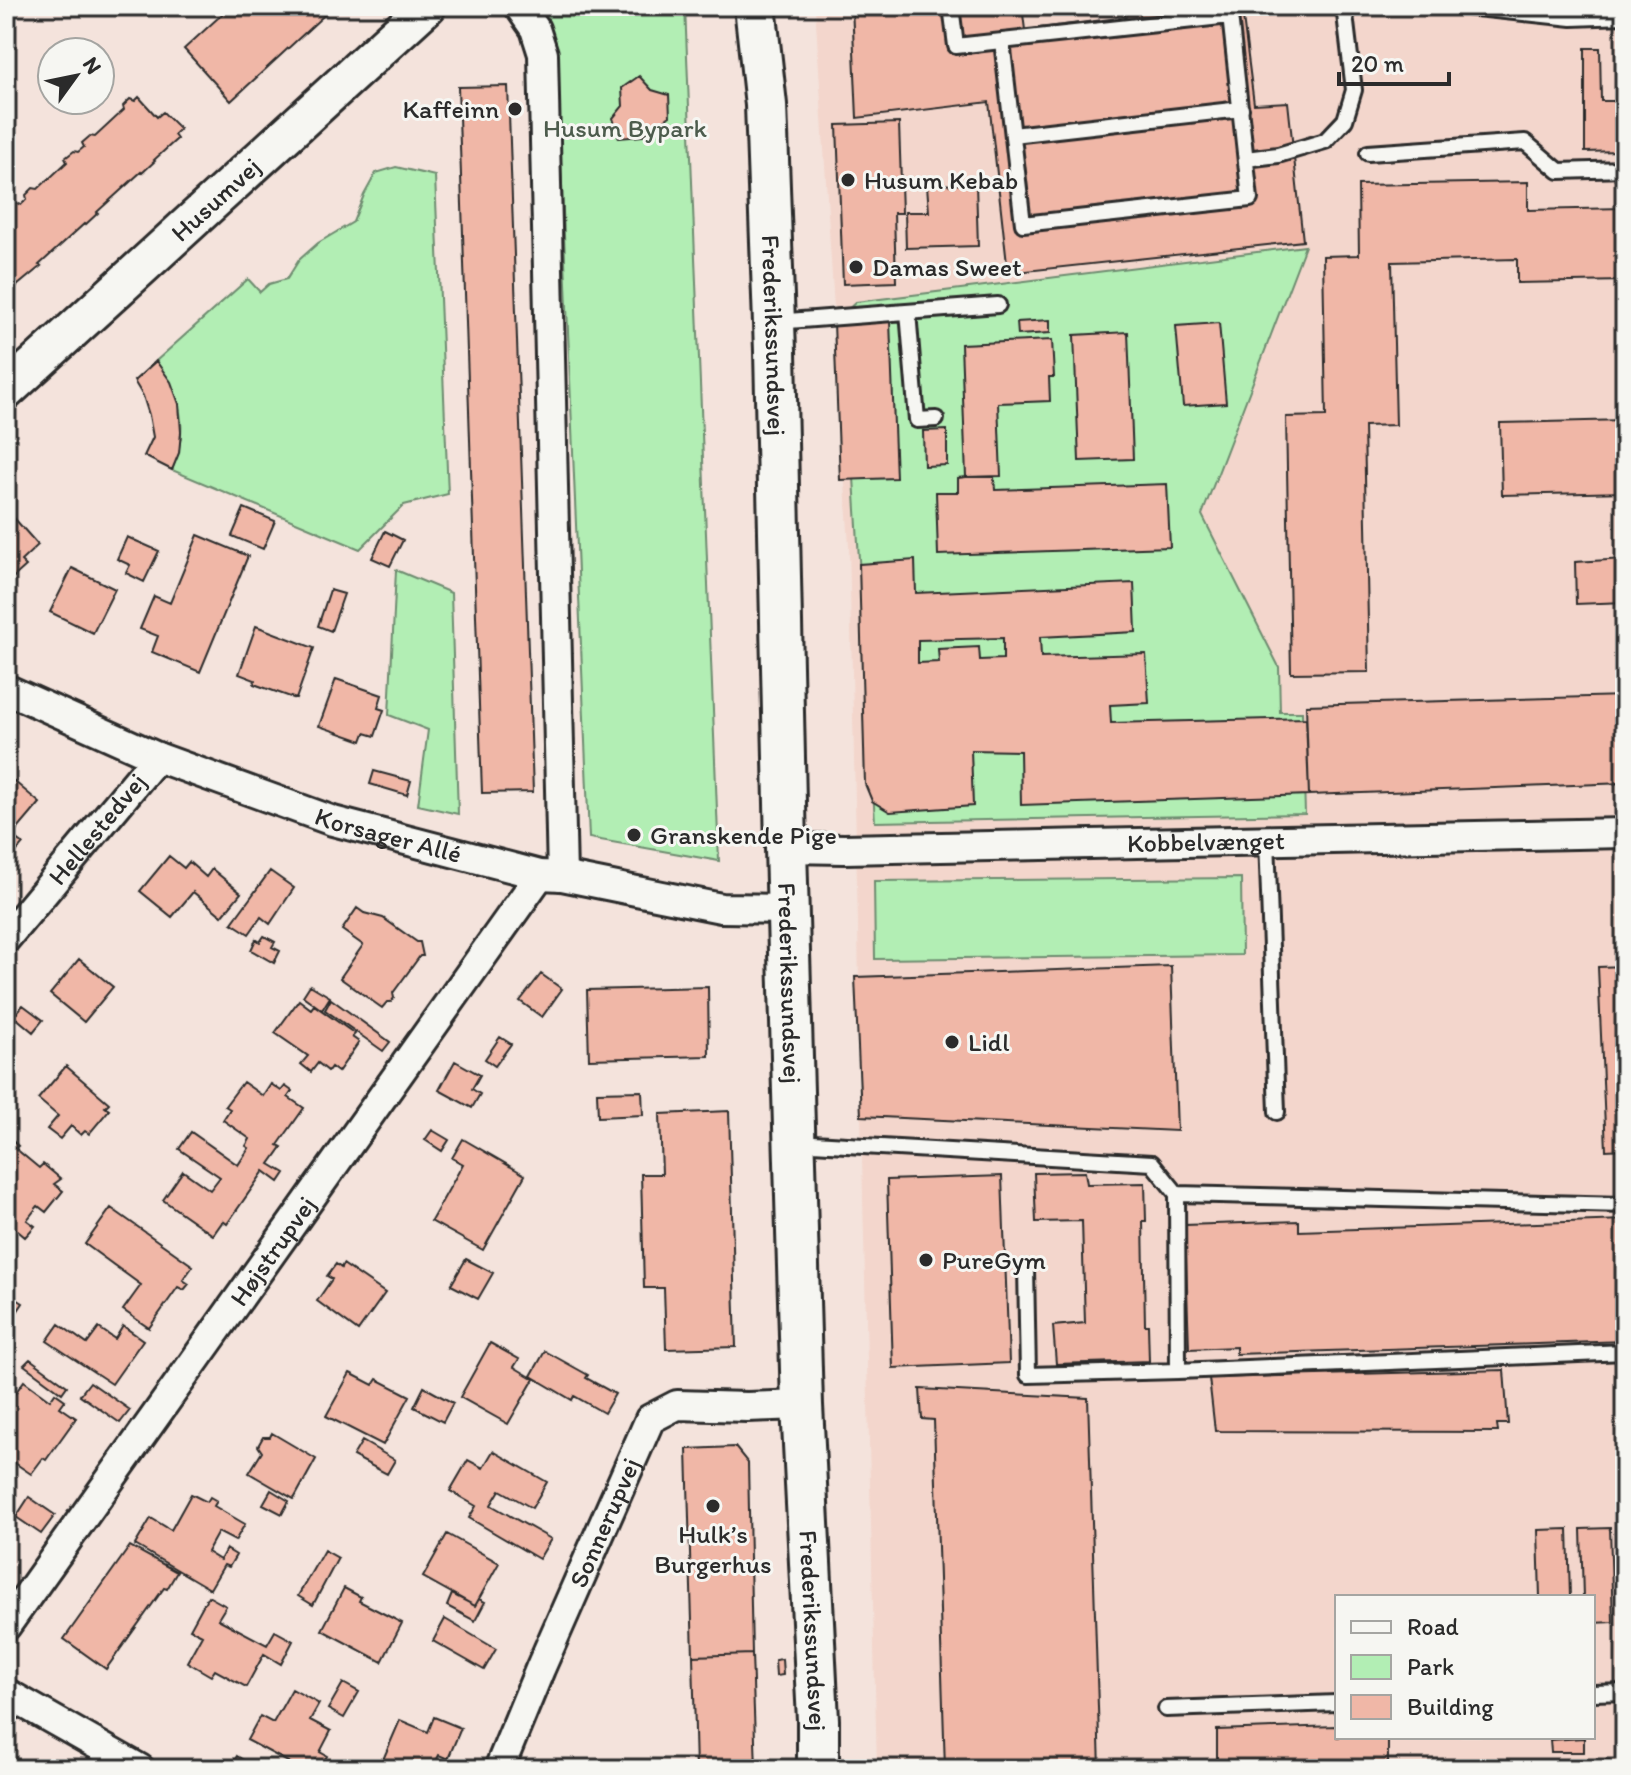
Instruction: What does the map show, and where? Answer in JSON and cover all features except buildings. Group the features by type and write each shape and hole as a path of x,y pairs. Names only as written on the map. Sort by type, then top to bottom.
{"main road":[{"name":"Frederikssundsvej","path":"755,6 766,105 774,322 802,1405 818,1769"}],"street":[{"name":"Husumvej","path":"6,391 427,6"},
{"path":"519,6 535,29 543,54 551,876"},
{"name":"Korsager Allé","path":"6,689 157,757 333,821 551,876 721,908 788,909"},
{"name":"Hellestedvej","path":"6,938 157,757"},
{"name":"Kobbelvænget","path":"786,848 1625,833"},
{"name":"Højstrupvej","path":"6,1626 551,876"},
{"name":"Sonnerupvej","path":"499,1769 650,1419 677,1405 802,1405"},
{"path":"6,1693 140,1769"}],"lane":[{"path":"951,6 956,46 1230,11 1250,199 1023,224 1002,41"},
{"path":"1246,159 1278,155 1325,141 1345,120 1354,90 1344,6"},
{"path":"1457,6 1572,18 1625,16"},
{"path":"1013,135 1241,109"},
{"path":"1368,153 1525,142 1559,171 1625,169"},
{"path":"774,322 998,305"},
{"path":"908,312 917,420 936,419"},
{"path":"1267,839 1277,1112"},
{"path":"796,1142 1152,1163 1177,1194 1178,1371"},
{"path":"1177,1194 1625,1205"},
{"path":"1026,1268 1028,1375 1625,1352"},
{"path":"1595,1693 1625,1692"},
{"path":"1166,1709 1335,1703"}],"shaded area":[{"path":"815,6 1338,6 1339,9 1388,6 1625,6 1625,1769 877,1769 849,547"}],"green space":[{"name":"Husum Bypark","path":"534,6 685,6 719,861 589,838 557,66"},
{"path":"396,167 435,176 448,494 404,505 360,549 172,470 181,440 180,413 172,388 156,361 248,279 260,292 269,284 287,279 299,260 318,243 353,222 376,173"},
{"path":"1305,246 1202,515 1279,667 1280,712 1302,712 1305,814 875,822 844,313 856,302"},
{"path":"396,570 451,593 458,814 418,805 428,730 389,715"},
{"path":"1241,878 1242,955 875,959 874,881"}],"place":[{"name":"Kaffeinn","path":"515,109"},
{"name":"Husum Kebab","path":"848,180"},
{"name":"Damas Sweet","path":"856,267"},
{"name":"Granskende Pige","path":"634,835"},
{"name":"Lidl","path":"952,1042"},
{"name":"PureGym","path":"926,1260"},
{"name":"Hulk’s Burgerhus","path":"713,1506"}]}
